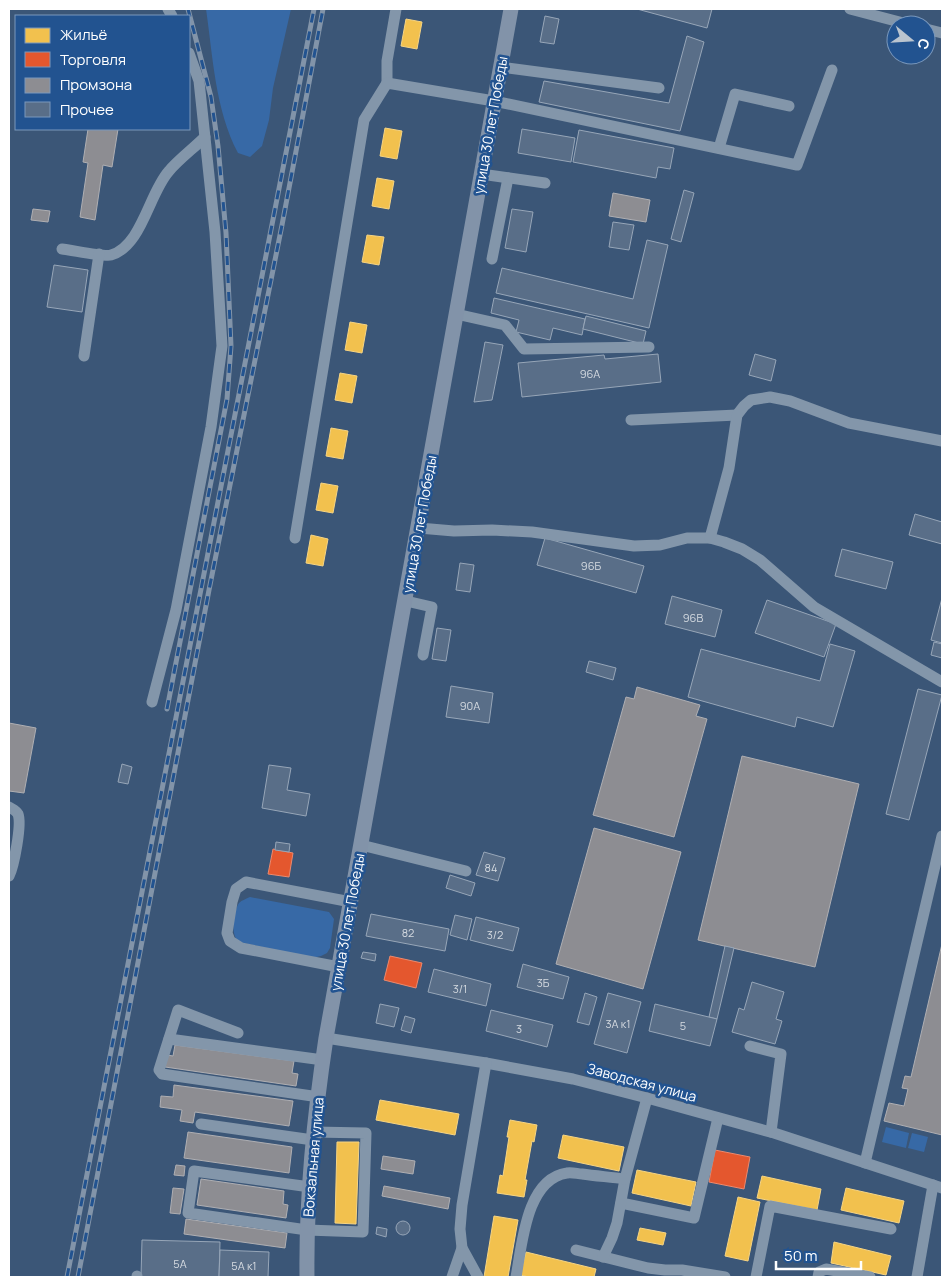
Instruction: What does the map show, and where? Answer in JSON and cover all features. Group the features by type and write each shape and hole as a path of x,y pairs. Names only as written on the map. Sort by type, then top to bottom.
{"main road":[{"name":"улица 30 лет Победы","path":"326,1038 511,9"},
{"name":"Вокзальная улица","path":"308,1277 307,1230 310,1187 326,1038"}],"street":[{"path":"295,538 364,120 387,83 387,61 396,9"},
{"path":"850,9 886,18"},
{"path":"152,702 176,610 211,428 222,346 215,232 199,81 190,55"},
{"path":"500,67 659,88"},
{"path":"387,83 494,101 797,165 832,70"},
{"path":"719,148 735,94 789,106"},
{"path":"62,249 110,256 122,250 135,236 161,182 169,170 205,137"},
{"path":"481,174 545,184"},
{"path":"492,259 508,178"},
{"path":"84,356 99,254"},
{"path":"456,314 505,325 524,350 649,347"},
{"path":"710,538 729,468 737,415 751,400 770,397 790,401 850,423 942,441"},
{"path":"631,420 737,415"},
{"path":"419,528 454,531 532,532 634,546 660,545 688,538 710,538 742,549 760,560 814,607 942,682"},
{"path":"406,601 432,607 423,655"},
{"path":"9,807 15,810 19,820 14,862 9,876"},
{"path":"865,1163 942,836"},
{"path":"361,845 466,871"},
{"path":"339,967 241,948 230,941 227,933 232,902 236,889 246,882 351,902"},
{"path":"238,1033 178,1010 159,1070 162,1074 319,1097"},
{"name":"Заводская улица","path":"326,1038 486,1063 572,1079 771,1132 937,1186"},
{"path":"169,1039 323,1060"},
{"path":"750,1046 781,1054 771,1132"},
{"path":"478,1277 462,1248 460,1229 462,1204 486,1063"},
{"path":"603,1257 618,1223 625,1179 647,1098"},
{"path":"621,1203 694,1218 718,1118"},
{"path":"201,1124 314,1136 366,1133 363,1232 307,1230 188,1213 194,1171 310,1187"},
{"path":"516,1277 525,1226 532,1204 544,1186 555,1177 568,1173 625,1179"},
{"path":"918,1277 937,1186"},
{"path":"756,1277 770,1206 891,1229"},
{"path":"452,1277 462,1248"},
{"path":"576,1250 648,1268 682,1270 725,1277"},
{"path":"818,1277 819,1272 826,1269 870,1277"}],"shaded area":[{"path":"206,9 291,9 262,146 250,157 238,153 224,119 216,82"},
{"path":"250,897 329,912 334,919 330,948 327,953 312,958 239,942 233,929 235,912 239,903"},
{"path":"886,1127 909,1133 906,1148 882,1142"},
{"path":"912,1133 928,1137 924,1152 908,1148"}],"building: Жильё":[{"path":"406,19 422,22 417,49 401,46"},
{"path":"385,128 402,131 397,159 380,156"},
{"path":"377,178 394,181 389,209 372,206"},
{"path":"367,235 384,237 379,265 362,262"},
{"path":"350,322 367,325 362,353 345,350"},
{"path":"340,373 357,376 352,403 335,400"},
{"path":"331,428 348,431 343,459 326,456"},
{"path":"321,483 338,486 333,513 316,510"},
{"path":"311,535 328,539 323,566 306,563"},
{"path":"380,1100 459,1114 455,1135 376,1120"},
{"path":"510,1120 537,1125 534,1142 532,1141 524,1197 497,1193 500,1175 503,1176"},
{"path":"563,1135 624,1147 619,1171 558,1158"},
{"path":"337,1142 359,1142 356,1224 335,1223"},
{"path":"637,1170 696,1182 691,1206 632,1193"},
{"path":"762,1176 821,1189 817,1210 757,1198"},
{"path":"846,1188 904,1201 899,1223 841,1210"},
{"path":"738,1197 760,1202 748,1261 725,1256"},
{"path":"494,1216 518,1220 508,1277 484,1277"},
{"path":"640,1228 666,1233 663,1245 637,1240"},
{"path":"834,1242 891,1256 886,1275 831,1263"},
{"path":"526,1252 596,1269 594,1277 529,1277 520,1275"}],"building: Торговля":[{"path":"273,849 293,853 289,877 268,874"},
{"path":"390,956 422,963 416,988 384,980"},
{"path":"715,1150 750,1157 744,1189 709,1182"}],"building: Промзона":[{"path":"88,130 118,130 112,167 103,165 95,220 80,217 88,163 83,162"},
{"path":"613,193 650,200 646,222 609,216"},
{"path":"33,209 50,211 48,222 31,220"},
{"path":"637,687 700,705 696,716 707,719 674,837 593,815 626,697 634,699"},
{"path":"9,723 36,728 24,793 9,791"},
{"path":"742,756 859,784 815,967 698,940"},
{"path":"594,828 681,852 643,989 556,964"},
{"path":"942,944 942,1135 884,1121 889,1103 904,1106 908,1089 902,1088 905,1076 911,1077"},
{"path":"175,1045 294,1061 292,1073 298,1074 296,1086 165,1067 167,1055 173,1056"},
{"path":"174,1085 293,1101 289,1126 195,1112 193,1123 180,1121 182,1110 160,1107 161,1096 173,1097"},
{"path":"188,1132 292,1147 289,1173 184,1158"},
{"path":"383,1156 415,1161 413,1174 381,1169"},
{"path":"176,1165 185,1166 184,1176 174,1175"},
{"path":"201,1179 284,1191 283,1204 288,1205 286,1218 197,1205"},
{"path":"384,1186 450,1198 448,1209 382,1196"},
{"path":"173,1188 184,1189 180,1214 170,1213"},
{"path":"186,1219 287,1233 285,1248 184,1234"}],"building: Прочее":[{"path":"637,9 712,9 707,28"},
{"path":"545,16 559,19 554,44 540,42"},
{"path":"687,36 704,42 680,131 539,102 544,81 669,103"},
{"path":"522,129 575,138 571,162 518,153"},
{"path":"579,130 674,148 670,169 658,167 656,178 573,162"},
{"path":"684,190 694,193 681,242 671,239"},
{"path":"512,209 533,212 526,252 505,248"},
{"path":"613,222 634,225 629,250 609,247"},
{"path":"647,240 668,245 649,328 496,293 502,268 633,299"},
{"path":"54,265 88,270 82,312 47,307"},
{"path":"494,298 585,319 582,335 553,328 550,340 516,332 519,320 491,313"},
{"path":"586,316 646,331 643,344 583,329"},
{"path":"485,342 503,345 492,400 474,402"},
{"path":"658,354 661,382 522,397 518,363 604,355 605,359"},
{"path":"755,354 776,360 771,381 749,375"},
{"path":"915,514 942,522 942,544 909,535"},
{"path":"545,538 644,566 636,593 537,565"},
{"path":"842,549 893,562 886,589 835,576"},
{"path":"460,563 474,565 470,592 456,590"},
{"path":"672,596 722,610 715,637 665,624"},
{"path":"942,598 942,643 931,640"},
{"path":"767,600 836,624 824,657 755,633"},
{"path":"437,628 451,630 446,661 432,659"},
{"path":"934,642 942,644 942,658 931,655"},
{"path":"830,644 855,651 833,727 797,717 795,727 688,697 701,649 820,681"},
{"path":"589,661 616,668 613,680 586,672"},
{"path":"451,686 493,693 489,723 446,717"},
{"path":"918,689 942,695 909,820 886,814"},
{"path":"122,764 132,767 128,784 118,782"},
{"path":"269,765 291,768 287,790 310,794 306,816 262,808"},
{"path":"276,842 290,844 289,852 275,850"},
{"path":"484,852 505,858 498,881 476,875"},
{"path":"450,875 475,883 471,896 446,888"},
{"path":"371,914 449,929 445,951 366,936"},
{"path":"455,915 472,919 467,940 450,935"},
{"path":"476,917 519,928 513,951 470,940"},
{"path":"725,946 734,948 717,1019 709,1017"},
{"path":"363,952 376,954 375,961 361,958"},
{"path":"523,964 569,977 563,999 517,987"},
{"path":"434,969 491,984 486,1006 428,992"},
{"path":"752,982 784,992 776,1019 782,1021 775,1044 732,1032 739,1008 744,1010"},
{"path":"585,993 597,997 589,1025 577,1022"},
{"path":"608,993 641,1002 627,1053 594,1044"},
{"path":"380,1004 399,1008 394,1027 376,1023"},
{"path":"655,1004 717,1019 710,1046 649,1031"},
{"path":"491,1010 553,1025 547,1047 486,1031"},
{"path":"405,1016 415,1019 411,1033 401,1030"},
{"path":"400,1221 406,1221 410,1228 406,1235 400,1235 396,1231 396,1225"},
{"path":"377,1227 387,1229 386,1237 376,1234"},
{"path":"142,1240 220,1242 219,1277 141,1277"},
{"path":"220,1250 269,1252 268,1277 219,1277"}],"railway":[{"path":"188,9 190,15"},
{"path":"67,1277 314,9"},
{"path":"78,1277 209,590 323,9"},
{"path":"167,709 227,399 231,346 226,233 218,146 211,97 190,17"}]}
